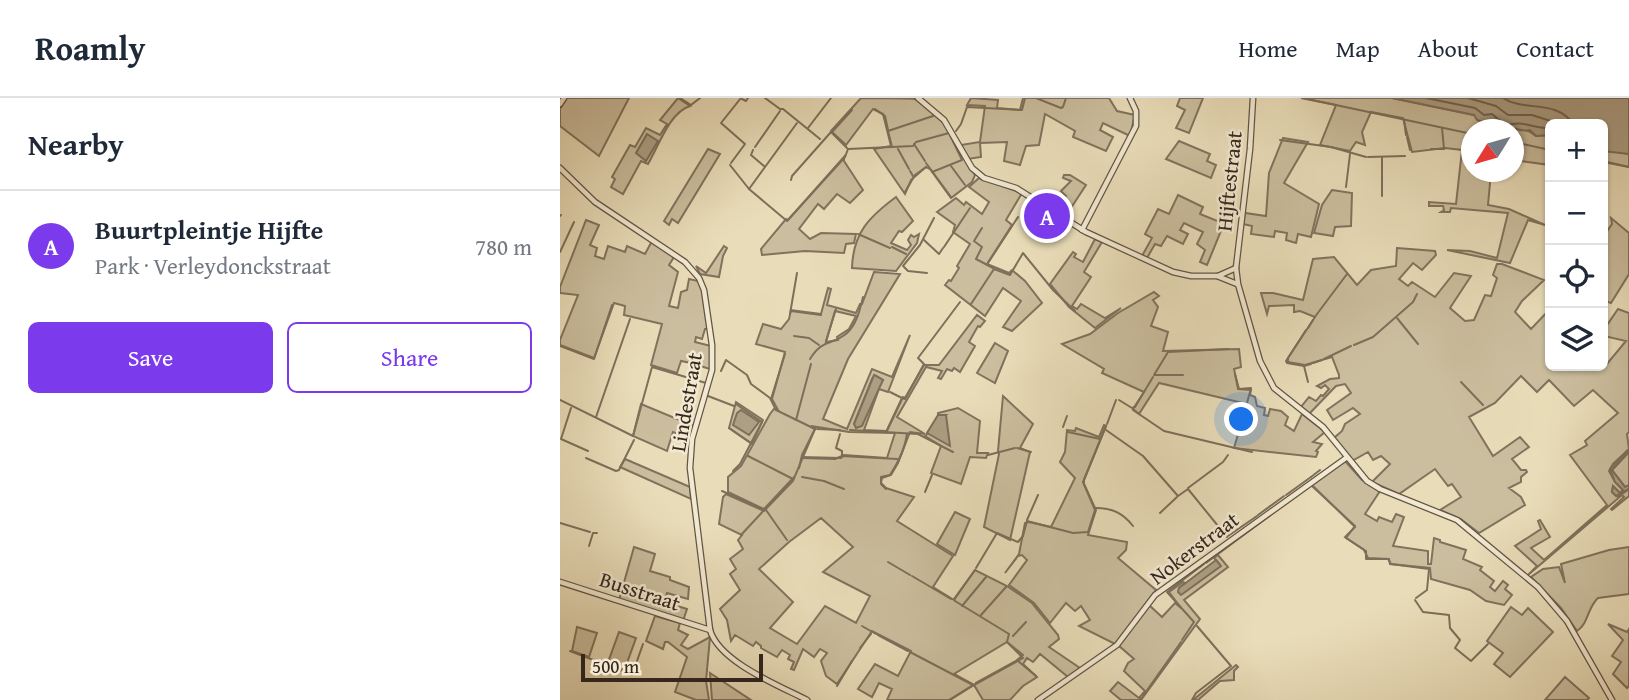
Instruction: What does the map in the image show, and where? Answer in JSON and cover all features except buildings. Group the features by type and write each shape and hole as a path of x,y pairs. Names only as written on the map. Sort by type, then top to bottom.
{"street":[{"path":"560,104 564,98"},
{"path":"918,98 944,120 976,171 993,182 1026,194 1082,230 1174,272 1191,276 1217,276 1238,284"},
{"path":"1082,230 1136,126 1136,111 1130,98"},
{"name":"Hijftestraat","path":"1253,98 1236,268 1260,361 1269,380 1283,396 1323,427 1358,472 1375,487 1463,524 1538,587 1567,621 1612,700"},
{"name":"Lindestraat","path":"560,168 594,202 685,262 699,278 704,289 712,345 712,370 692,439 690,468 710,631"},
{"path":"1217,276 1236,268"},
{"name":"Nokerstraat","path":"1038,700 1116,646 1155,595 1346,458"},
{"name":"Busstraat","path":"560,582 710,631"},
{"path":"710,631 715,643 725,652 766,680 807,700"}],"shaded area":[{"path":"567,98 629,98 599,156 560,126 560,109"},
{"path":"678,98 690,106 683,109 671,122 648,164 641,161 623,194 611,187 615,179 612,177 630,145 635,147 646,128 660,135 667,124 660,120"},
{"path":"861,98 915,99 926,105 950,132 975,175 972,182 951,198 926,167 911,180 905,194 874,149 891,146 883,114 873,109 846,145 831,131"},
{"path":"971,98 998,100 997,108 1020,110 1023,98 1109,98 1117,111 1135,115 1130,136 1103,123 1100,130 1113,137 1106,151 1073,137 1075,131 1045,114 1039,145 1026,146 1020,165 1004,161 1007,142 980,143 981,157 968,159 961,145 980,142 985,106 967,105"},
{"path":"1180,98 1203,98 1189,133 1176,128 1185,110 1177,106"},
{"path":"1301,98 1392,98 1483,119 1461,119 1461,150 1445,148 1412,152 1403,118 1371,112 1362,132 1365,145 1356,142 1350,151 1320,145 1336,105"},
{"path":"1524,130 1536,136 1545,135 1545,164 1524,161"},
{"path":"1283,138 1308,142 1284,183 1319,204 1311,237 1298,234 1296,243 1286,240 1287,233 1275,231 1274,237 1251,234 1252,226 1243,224 1245,213 1266,216 1269,173"},
{"path":"1179,141 1210,154 1207,161 1216,165 1211,178 1166,159"},
{"path":"708,149 720,154 678,223 672,219 669,225 664,221"},
{"path":"1608,150 1629,154 1629,167 1608,163"},
{"path":"844,157 863,190 850,203 837,194 824,209 818,204 799,229 810,239 821,233 856,234 854,243 846,244 844,253 805,251 762,255 761,249 786,219 788,220"},
{"path":"1461,159 1461,182 1490,182 1488,205 1509,209 1545,225 1528,220 1510,263 1447,250 1470,251 1497,258 1508,213 1451,208 1450,212 1441,212 1444,210 1443,206 1429,206 1429,202 1456,204"},
{"path":"1064,175 1070,175 1086,185 1065,217 1055,212 1066,196 1061,191 1071,181 1063,178"},
{"path":"979,178 1022,193 1006,220 1012,225 987,264 1009,273 1012,270 1025,281 1042,303 1012,331 1003,327 1021,301 1003,288 985,316 945,285 959,268 957,266 970,244 953,232 955,225 937,212 956,198 982,214 989,202 969,187"},
{"path":"1332,190 1352,193 1351,226 1335,227 1333,236 1314,233 1322,205"},
{"path":"1178,195 1203,207 1200,214 1220,222 1219,225 1223,226 1207,265 1200,262 1205,250 1197,244 1203,232 1184,223 1180,230 1188,234 1183,244 1167,236 1161,246 1155,244 1147,258 1142,256 1152,238 1145,234 1158,209 1169,214"},
{"path":"896,197 913,221 902,232 899,231 891,243 907,250 911,245 908,240 911,235 914,237 919,234 917,243 896,271 852,268 859,235 870,219"},
{"path":"1611,218 1629,233 1629,274 1611,303 1608,302 1608,230 1612,224"},
{"path":"586,220 599,225 590,245 597,248 595,256 604,259 608,246 625,252 627,246 645,254 652,241 674,257 669,265 678,272 669,306 678,308 681,292 687,290 689,279 698,281 704,293 709,329 705,329 702,339 696,337 695,342 711,346 710,369 700,366 701,362 692,359 691,363 681,361 677,373 651,365 662,324 624,315 625,306 614,303 594,358 560,345 578,295 560,293 560,287"},
{"path":"1095,239 1102,242 1084,272 1091,277 1072,306 1077,309 1081,304 1105,318 1121,308 1095,328 1069,307 1050,284 1073,252 1076,254 1074,257 1083,262"},
{"path":"724,246 727,248 719,277 700,274 696,266 706,273"},
{"path":"1397,248 1435,251 1436,255 1422,270 1413,263 1399,279 1408,286 1412,282 1435,297 1454,273 1471,276 1450,308 1465,321 1474,320 1485,295 1491,296 1497,278 1493,275 1497,264 1544,280 1522,301 1515,312 1531,329 1545,314 1545,371 1608,371 1608,363 1626,341 1608,337 1608,324 1618,309 1629,313 1629,449 1609,471 1623,490 1620,493 1613,486 1612,492 1618,497 1629,489 1629,496 1612,510 1624,497 1622,495 1528,575 1537,566 1515,546 1541,529 1538,521 1540,520 1550,537 1531,548 1544,560 1607,505 1570,455 1587,445 1585,441 1618,413 1593,390 1574,406 1549,380 1537,392 1521,376 1495,403 1469,417 1493,456 1520,437 1529,447 1512,459 1521,470 1527,472 1521,477 1521,482 1509,488 1521,497 1525,505 1479,533 1461,519 1440,510 1461,497 1452,484 1448,486 1435,469 1399,494 1372,482 1390,464 1381,456 1373,460 1368,452 1352,461 1334,438 1345,424 1360,414 1353,408 1333,420 1327,410 1351,393 1345,384 1336,386 1309,414 1301,407 1309,397 1316,401 1329,389 1325,385 1321,388 1317,386 1330,379 1339,378 1332,357 1305,365 1288,362 1315,317 1300,311 1294,312 1294,305 1269,306 1267,314 1261,293 1303,300 1313,259 1334,257 1357,285 1371,270 1396,266"},
{"path":"874,272 900,274 848,359 823,419 847,429 872,369 892,377 910,335 888,392 879,389 864,430 887,431 903,397 905,398 924,365 939,365 977,315 985,321 978,326 969,342 975,346 960,372 954,368 952,371 947,369 941,379 938,378 942,371 926,367 897,417 925,434 910,432 898,463 891,475 882,478 881,483 886,488 914,497 897,521 953,556 933,587 954,600 975,570 1007,586 1032,603 1058,635 1059,639 1049,647 1080,668 1068,677 1040,654 1033,662 1027,658 1023,664 1037,677 1023,686 1010,700 983,700 974,685 950,700 887,700 892,689 879,683 872,697 858,689 875,664 898,676 911,651 872,631 837,684 826,676 821,661 827,653 820,649 814,657 803,649 794,670 791,669 794,662 788,659 790,655 782,650 777,657 756,642 753,646 735,635 731,641 727,620 720,609 740,590 730,574 736,569 730,559 743,549 738,540 742,535 719,524 723,497 726,494 764,511 793,481 799,467 795,476 764,509 728,492 728,477 741,466 770,414 774,409 778,410 772,399 785,352 756,344 763,324 781,329 789,319 791,310 821,314 828,288 831,289 827,305 856,313","holes":["835,311 856,316 849,329 837,337 838,340 826,342","875,375 883,380 854,424","811,426 849,432 895,433 887,458 844,455 841,458 803,457 815,429","821,518 853,547 823,572 870,596 856,623 825,606 797,644 770,628 793,602 759,569","1007,642 1023,658 974,685 954,674"]},
{"path":"1154,292 1159,296 1153,300 1158,307 1151,326 1168,332 1163,351 1239,349 1241,367 1234,369 1238,389 1251,390 1250,395 1255,397 1257,406 1265,408 1264,415 1268,416 1270,409 1281,411 1288,417 1285,425 1294,431 1302,414 1325,432 1313,442 1322,444 1316,451 1316,457 1234,448 1247,404 1159,383 1139,414 1133,409 1144,392 1102,373 1104,369 1062,344 1090,334 1118,313"},
{"path":"995,343 1008,351 995,383 977,373"},
{"path":"1003,396 1033,424 1020,448 1030,452 1010,540 984,527 999,454"},
{"path":"736,402 763,420 752,444 729,428"},
{"path":"641,404 694,426 690,438 673,432 667,451 633,436"},
{"path":"958,408 980,421 977,453 988,453 986,458 970,457 961,484 931,473 941,446 925,436 946,415 938,413"},
{"path":"1104,425 1106,426 1084,480 1096,510 1088,535 1127,542 1126,550 1118,558 1156,590 1115,644 1079,626 1090,620 1081,606 1075,611 1066,603 1050,623 1034,603 1009,585 1027,560 1022,555 1018,556 1005,573 1019,554 1025,523 1051,527 1075,478 1060,462 1065,452 1067,430 1075,431 1076,428 1099,437"},
{"path":"1629,452 1629,485 1626,488 1612,470"},
{"path":"625,459 690,487 691,499 620,467"},
{"path":"1345,461 1362,480 1380,491 1365,514 1377,521 1379,517 1392,522 1396,514 1404,517 1393,546 1428,551 1428,564 1431,564 1434,538 1466,550 1463,559 1482,567 1480,570 1494,581 1490,587 1495,591 1503,581 1508,585 1505,589 1512,595 1504,605 1486,601 1470,590 1431,579 1430,568 1390,564 1389,559 1368,558 1364,550 1345,537 1355,527 1312,485"},
{"path":"955,512 970,519 955,555 937,544"},
{"path":"634,547 655,554 650,571 689,587 688,599 667,593 664,602 687,609 683,621 619,600"},
{"path":"1629,547 1629,594 1598,598 1584,624 1577,631 1561,608 1531,577 1543,569 1559,567 1565,583 1561,564"},
{"path":"1218,555 1228,567 1184,600 1200,619 1141,700 1121,700 1110,691 1118,682 1139,698 1145,691 1124,671 1134,659 1118,645 1149,605 1162,617 1175,603 1181,608 1169,592 1183,582 1185,583 1179,588 1220,565 1214,558"},
{"path":"1511,607 1522,615 1528,608 1553,632 1510,677 1494,664 1503,653 1487,641"},
{"path":"655,616 680,623 678,630 688,635 681,645 688,649 710,637 706,681 709,700 696,700 675,692 687,657 668,642 665,642 663,649 646,641"},
{"path":"1608,624 1627,632 1629,629 1627,688 1613,674 1621,662 1612,656 1623,640"},
{"path":"577,627 597,633 589,657 572,651"},
{"path":"619,632 636,638 624,671 607,665"},
{"path":"1236,665 1238,667 1234,671 1234,680 1220,681 1198,700 1193,700"},
{"path":"710,673 751,700 712,700"},
{"path":"1565,677 1589,698 1545,700"}],"water":[{"path":"1392,98 1629,98 1629,154 1608,152 1608,119 1545,119 1545,135 1536,136 1530,130 1524,131 1524,119 1476,119 1474,115"},
{"path":"647,134 658,141 646,161 636,153"},
{"path":"874,375 883,380 862,426 856,428 854,424"},
{"path":"741,410 759,422 749,435 733,425 737,413"},
{"path":"938,415 946,415 950,446 927,433"},
{"path":"1629,449 1612,470 1625,487 1629,485 1629,489 1616,496 1612,492 1613,486 1620,493 1623,490 1615,482 1610,469"},
{"path":"1216,560 1221,566 1181,595 1178,592 1179,588"}],"waterway":[{"path":"680,98 691,105 700,98"},
{"path":"731,163 745,144 721,123 741,98"},
{"path":"742,99 746,101 748,98"},
{"path":"765,98 820,139"},
{"path":"808,128 831,98"},
{"path":"956,131 967,107 1022,110 1025,98"},
{"path":"1036,98 1061,108 1066,98"},
{"path":"1303,98 1461,132"},
{"path":"875,109 885,116 888,130"},
{"path":"832,132 852,110"},
{"path":"755,147 780,111"},
{"path":"892,147 888,131 933,116"},
{"path":"1404,120 1406,135"},
{"path":"749,189 797,123"},
{"path":"1431,149 1444,149 1442,128"},
{"path":"791,180 831,132 847,148"},
{"path":"730,165 749,189 787,221 845,157 848,149 913,146 916,142 949,133"},
{"path":"932,172 962,160 950,135"},
{"path":"1407,137 1410,150"},
{"path":"1280,140 1331,147 1366,157"},
{"path":"914,144 925,161"},
{"path":"1524,144 1545,149"},
{"path":"898,149 909,169"},
{"path":"753,150 751,155 764,166"},
{"path":"1346,187 1350,154"},
{"path":"1368,157 1405,156"},
{"path":"1382,157 1382,196"},
{"path":"1608,162 1629,167"},
{"path":"926,163 951,197"},
{"path":"951,166 965,185"},
{"path":"905,192 915,175 926,167"},
{"path":"910,171 913,176"},
{"path":"944,247 970,208"},
{"path":"988,263 1018,217"},
{"path":"927,273 908,271 903,266 920,245 934,218"},
{"path":"560,252 574,222"},
{"path":"982,228 974,241 982,247 976,259 993,268"},
{"path":"858,234 890,248"},
{"path":"924,240 939,254 943,248"},
{"path":"892,247 906,254"},
{"path":"971,304 994,269 1010,275 1023,253 1053,290 1075,311"},
{"path":"790,314 797,273"},
{"path":"1314,318 1347,274"},
{"path":"1354,345 1373,337 1413,302 1417,294"},
{"path":"810,359 819,348 842,337 850,329 858,316 863,297"},
{"path":"902,398 905,399 924,364 918,358 960,302"},
{"path":"560,346 594,359 612,305"},
{"path":"826,341 836,309"},
{"path":"791,311 821,315"},
{"path":"1397,318 1418,344"},
{"path":"596,417 630,319"},
{"path":"1308,328 1313,320"},
{"path":"1306,330 1286,361 1304,366 1311,364"},
{"path":"794,336 809,338 819,345"},
{"path":"1324,359 1351,346"},
{"path":"1154,375 1168,352 1229,349"},
{"path":"771,399 785,354"},
{"path":"721,371 726,360 747,375 751,384 770,398 776,410 815,429 802,455 799,468"},
{"path":"1313,363 1322,360"},
{"path":"796,420 811,364"},
{"path":"1304,366 1308,382"},
{"path":"560,400 633,436 652,367 706,383"},
{"path":"1235,374 1239,389 1251,388 1247,403"},
{"path":"1155,375 1183,375"},
{"path":"1119,400 1132,408 1135,407 1153,377"},
{"path":"1461,382 1483,405"},
{"path":"886,432 902,398 890,392"},
{"path":"708,396 734,406"},
{"path":"1107,424 1116,400"},
{"path":"733,471 740,464 762,422 736,404"},
{"path":"571,408 561,439 588,451"},
{"path":"1133,410 1164,431 1252,452"},
{"path":"1063,427 1067,416"},
{"path":"976,568 997,533 1018,542 1023,536 1027,521 1073,533 1088,532 1095,510 1083,482 1106,426"},
{"path":"729,428 751,443"},
{"path":"817,429 840,430"},
{"path":"850,430 918,434 953,452"},
{"path":"1106,430 1143,456 1178,496 1188,489 1227,537"},
{"path":"1068,432 1100,439"},
{"path":"840,434 836,448 842,451 842,456"},
{"path":"886,489 881,484 881,477 890,475 903,450 907,434"},
{"path":"586,458 619,470 634,440"},
{"path":"988,455 1015,448"},
{"path":"1017,448 1031,452"},
{"path":"1188,488 1223,462 1228,455"},
{"path":"748,456 791,478"},
{"path":"802,458 835,459 842,456 897,459"},
{"path":"1311,477 1320,470"},
{"path":"925,492 932,475"},
{"path":"802,477 824,481 844,489"},
{"path":"1286,495 1311,477"},
{"path":"741,535 793,479"},
{"path":"1312,486 1355,526 1346,538 1366,551 1366,559 1388,559 1391,564 1429,569 1427,590 1416,598"},
{"path":"1206,563 1304,490"},
{"path":"722,491 765,510"},
{"path":"1027,520 1038,495"},
{"path":"1258,515 1284,496"},
{"path":"1160,513 1177,497"},
{"path":"1096,508 1117,512 1133,526"},
{"path":"766,510 787,540"},
{"path":"1228,536 1257,516"},
{"path":"560,523 590,532"},
{"path":"589,546 593,533 597,533"},
{"path":"888,562 910,575"},
{"path":"1182,640 1194,622 1167,592 1204,564"},
{"path":"975,570 954,599 1009,634 1007,642 1023,655 1017,660"},
{"path":"912,576 951,599"},
{"path":"962,606 986,577"},
{"path":"981,615 1006,587"},
{"path":"1415,600 1423,612 1449,615 1450,628 1460,640 1455,648 1471,661 1488,644"},
{"path":"1013,636 1026,622"},
{"path":"862,626 876,634"},
{"path":"1192,700 1196,693 1231,666 1197,626"},
{"path":"860,648 871,634"},
{"path":"878,635 908,651"},
{"path":"1143,696 1181,642"},
{"path":"570,651 632,675 643,644"},
{"path":"910,652 973,685 949,700"},
{"path":"837,686 852,661"},
{"path":"976,683 1016,661"},
{"path":"1018,661 1036,676"}],"place":[{"name":"Buurtpleintje Hijfte","path":"1047,216"}]}
